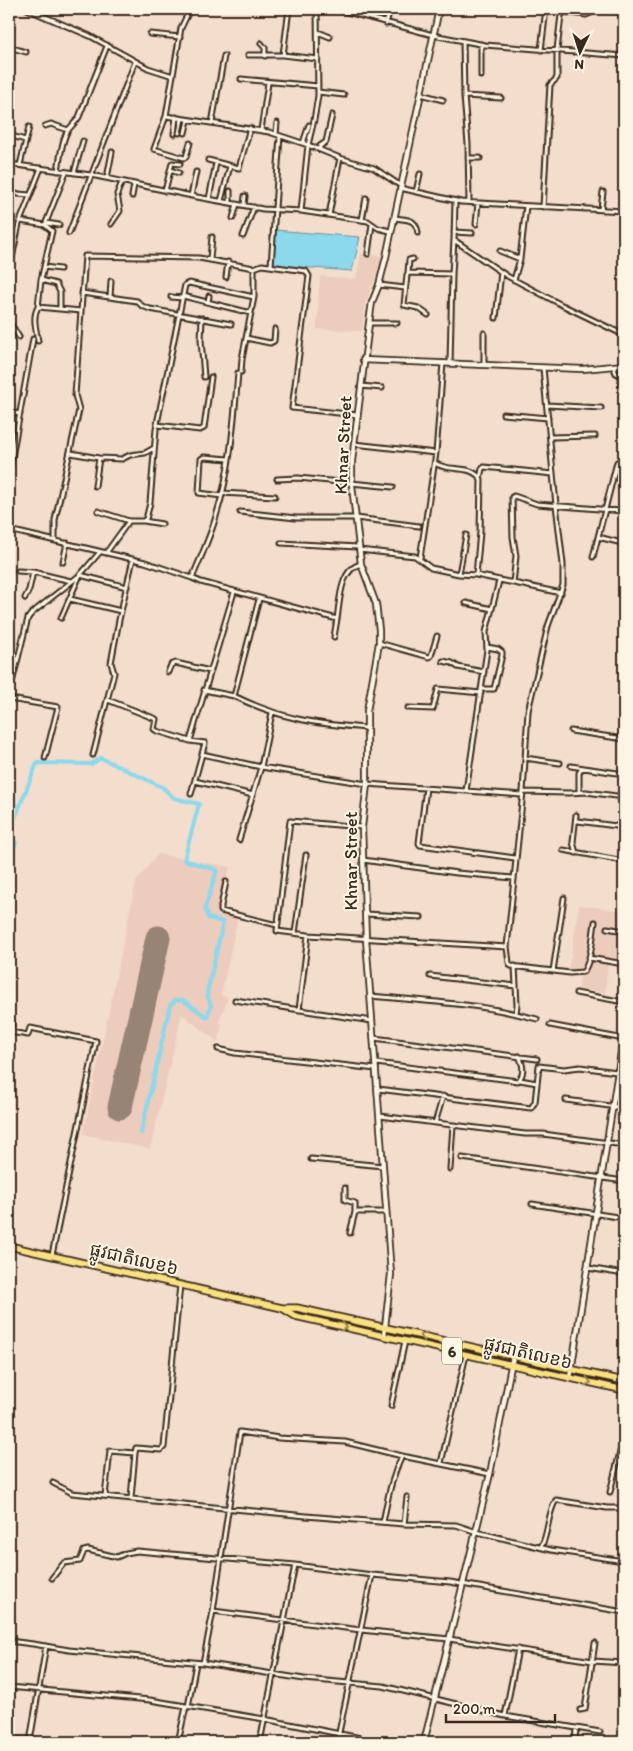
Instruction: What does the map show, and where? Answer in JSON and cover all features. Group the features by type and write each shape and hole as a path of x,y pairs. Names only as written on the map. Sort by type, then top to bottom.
{"highway":[{"name":"ផ្លូវជាតិលេខ៦","path":"9,1246 282,1308 297,1308 624,1381"},
{"name":"ផ្លូវជាតិលេខ៦","path":"282,1308 295,1316 624,1390"},
{"path":"324,1322 325,1314"}],"street":[{"path":"27,9 90,36 135,62 173,76"},
{"path":"190,9 181,28 166,116 154,149 184,158 190,143"},
{"path":"283,55 289,9"},
{"path":"305,144 314,120 318,92 317,9"},
{"path":"336,9 347,10 386,24 481,44 624,56"},
{"path":"386,24 390,9"},
{"name":"Khnar Street","path":"384,1336 391,1274 366,939 362,827 367,784 367,711 379,643 376,604 361,564 352,483 360,386 372,302 379,285 439,9"},
{"path":"541,50 546,9"},
{"path":"544,206 550,85 557,78 557,50 561,15 569,9"},
{"path":"605,9 624,13"},
{"path":"565,12 586,14 593,12"},
{"path":"318,32 330,37"},
{"path":"150,34 180,37"},
{"path":"463,41 469,202"},
{"path":"261,43 265,48 265,56"},
{"path":"481,44 482,76"},
{"path":"9,46 26,52"},
{"path":"58,171 68,130 74,126 79,117 107,46"},
{"path":"248,55 283,55 318,59"},
{"path":"212,123 224,56"},
{"path":"69,233 135,62"},
{"path":"241,79 268,83 318,86"},
{"path":"261,130 268,83"},
{"path":"318,92 344,95"},
{"path":"420,94 443,100"},
{"path":"464,96 501,98"},
{"path":"320,150 320,146 326,142 332,115"},
{"path":"166,116 250,128 276,134 340,158 374,168 400,187 455,201 624,211"},
{"path":"174,134 176,117"},
{"path":"179,133 182,118"},
{"path":"185,133 188,120"},
{"path":"276,134 277,123"},
{"path":"45,126 50,124 68,130"},
{"path":"301,211 305,144 309,125"},
{"path":"20,165 29,127"},
{"path":"208,160 240,168 250,128"},
{"path":"9,135 26,140"},
{"path":"271,266 280,136"},
{"path":"74,173 83,141"},
{"path":"107,178 112,152"},
{"path":"329,215 340,158"},
{"path":"468,158 480,158"},
{"path":"165,191 172,163 180,164"},
{"path":"209,199 216,163"},
{"path":"9,164 91,175 134,185 254,207 301,211 362,220 378,228 390,231"},
{"path":"221,201 230,166"},
{"path":"9,273 20,221 41,168"},
{"path":"170,170 179,174"},
{"path":"45,224 66,172"},
{"path":"191,196 196,172"},
{"path":"416,192 420,174"},
{"path":"111,224 120,211 117,195 122,182"},
{"path":"132,196 134,185"},
{"path":"230,191 230,202"},
{"path":"601,209 603,192"},
{"path":"18,194 30,195"},
{"path":"244,205 245,196"},
{"path":"362,220 366,198"},
{"path":"450,364 455,201"},
{"path":"476,224 478,203"},
{"path":"233,218 237,204"},
{"path":"514,280 520,259 526,206"},
{"path":"243,236 254,207"},
{"path":"393,218 413,222 417,226 418,233"},
{"path":"20,221 59,225"},
{"path":"38,340 35,313 38,307 41,280 52,231 45,224"},
{"path":"368,254 372,224"},
{"path":"454,232 472,233"},
{"path":"210,259 212,236"},
{"path":"454,240 514,280 624,335"},
{"path":"500,251 520,259"},
{"path":"55,540 55,520 79,410 75,395 83,258 86,256 188,257 228,262 254,268 262,265 306,271 309,276 292,408 357,415"},
{"path":"413,259 408,262 405,306 418,308 428,315"},
{"path":"226,277 228,262"},
{"path":"44,267 60,269"},
{"path":"192,578 218,512 222,495 229,459 240,372 254,297 254,268"},
{"path":"496,318 501,272"},
{"path":"408,273 452,274"},
{"path":"41,280 56,284 60,292 60,309"},
{"path":"110,297 111,281"},
{"path":"143,521 146,519 150,503 157,425 185,285 189,283 254,297"},
{"path":"379,285 405,288"},
{"path":"82,293 137,301 142,306 231,324"},
{"path":"208,302 209,296"},
{"path":"171,297 183,297 208,302 251,313"},
{"path":"38,307 81,311"},
{"path":"202,318 204,377"},
{"path":"9,321 19,337"},
{"path":"369,323 397,323"},
{"path":"246,338 270,343 274,341 275,329"},
{"path":"484,333 484,365"},
{"path":"9,474 33,339"},
{"path":"363,360 583,369 624,365"},
{"path":"420,558 435,463 443,363"},
{"path":"613,366 616,373 624,377"},
{"path":"543,368 552,474 563,564 563,585 548,626 528,711 507,947 509,964 579,973 586,968 595,922"},
{"path":"157,425 200,430 204,428 211,377"},
{"path":"360,386 382,388"},
{"path":"547,405 602,408"},
{"path":"9,412 20,414"},
{"path":"503,414 548,418"},
{"path":"550,438 595,436"},
{"path":"354,444 436,453"},
{"path":"70,454 124,459 130,455 140,454 155,448"},
{"path":"229,459 204,457 201,459 200,494 275,496"},
{"path":"95,486 99,458"},
{"path":"593,557 617,462 624,458"},
{"path":"435,463 442,467 468,470 480,478"},
{"path":"476,576 480,532 480,478 482,469 484,467 552,474"},
{"path":"277,479 298,478 393,487"},
{"path":"513,584 516,556 513,537 512,497 514,496 537,504 624,511"},
{"path":"98,511 129,521 162,524"},
{"path":"240,512 296,518 356,518 419,526"},
{"path":"106,553 129,521"},
{"path":"9,530 134,559 234,592 337,619"},
{"path":"459,574 466,535"},
{"path":"598,537 622,543"},
{"path":"62,562 67,543"},
{"path":"281,544 359,548 415,556 431,568 561,593"},
{"path":"44,758 58,707 10,699 9,695 28,618 80,575 100,552"},
{"path":"93,756 114,673 111,663 134,559"},
{"path":"334,637 346,575 354,565 361,564"},
{"path":"18,571 34,572 72,581"},
{"path":"25,598 30,590 34,572"},
{"path":"80,575 127,587"},
{"path":"61,618 80,575"},
{"path":"466,792 484,672 487,647 486,632 499,581"},
{"path":"190,741 234,592"},
{"path":"70,599 121,611"},
{"path":"234,696 259,599"},
{"path":"466,603 492,609"},
{"path":"379,643 429,657 437,636"},
{"path":"408,708 432,709 438,689 481,691 494,689 502,652 498,649 487,647"},
{"path":"443,661 458,667 484,672"},
{"path":"168,672 171,665 176,664 210,671"},
{"path":"204,690 234,696 255,707 306,722 367,728"},
{"path":"108,700 156,719 154,729 157,731 190,741 205,743 191,794"},
{"path":"239,840 261,767 272,713"},
{"path":"571,731 624,739"},
{"path":"202,754 261,767 367,784 466,792 522,794 579,792 624,797"},
{"path":"525,758 560,763"},
{"path":"571,766 624,774"},
{"path":"579,792 579,773 582,768"},
{"path":"195,781 252,795"},
{"path":"426,788 420,845 515,858"},
{"path":"576,815 573,842 576,853"},
{"path":"578,820 624,827"},
{"path":"362,827 290,821 277,931 308,935 507,947"},
{"path":"563,850 624,862"},
{"path":"295,933 306,855"},
{"path":"363,860 457,873 513,878"},
{"path":"226,882 221,911 278,925"},
{"path":"553,971 564,898"},
{"path":"365,914 421,917"},
{"path":"607,928 624,930"},
{"path":"299,1010 308,935"},
{"path":"589,958 624,964"},
{"path":"515,966 516,1013"},
{"path":"430,976 516,986"},
{"path":"576,992 624,1002"},
{"path":"371,996 428,1001 516,1013 536,1019"},
{"path":"235,1000 373,1021"},
{"path":"9,1020 12,1021 10,1032 28,1035 30,1028 96,1041 52,1256"},
{"path":"550,1025 624,1039"},
{"path":"570,1378 624,1033"},
{"path":"374,1038 537,1059"},
{"path":"218,1049 537,1083"},
{"path":"518,1056 522,1066 520,1080"},
{"path":"378,1089 531,1108 535,1102 539,1066 564,1069 580,1067 624,1073"},
{"path":"435,1123 442,1096"},
{"path":"566,1100 624,1108"},
{"path":"380,1116 624,1145"},
{"path":"450,1168 453,1125"},
{"path":"462,1158 624,1182"},
{"path":"311,1159 384,1166"},
{"path":"345,1188 345,1200 355,1203 350,1233"},
{"path":"532,1204 624,1218"},
{"path":"355,1212 387,1212"},
{"path":"587,1268 624,1274"},
{"path":"132,1498 136,1448 161,1450 164,1447 180,1284"},
{"path":"391,1406 405,1341"},
{"path":"441,1464 467,1354"},
{"path":"424,1742 490,1474 513,1356"},
{"path":"203,1663 214,1611 238,1433 241,1431 279,1438 345,1442 490,1474"},
{"path":"610,1492 623,1448 624,1436"},
{"path":"105,1496 110,1450 135,1453"},
{"path":"383,1522 391,1491 390,1485 402,1456"},
{"path":"52,1483 72,1493 404,1524 456,1525 476,1532 540,1547 624,1561"},
{"path":"404,1524 407,1497"},
{"path":"540,1547 556,1500 607,1508 624,1508"},
{"path":"52,1578 66,1561 80,1561 84,1552 88,1550 117,1556 126,1552 137,1551 295,1565 463,1584 624,1612"},
{"path":"260,1742 295,1565"},
{"path":"337,1742 372,1575"},
{"path":"214,1611 449,1639 593,1661 624,1663"},
{"path":"9,1641 69,1650 196,1662 304,1679 383,1686 505,1716 600,1732"},
{"path":"580,1710 585,1709 595,1643"},
{"path":"30,1741 46,1646"},
{"path":"505,1716 518,1649"},
{"path":"178,1742 196,1662"},
{"path":"9,1687 150,1700 264,1719 381,1742"},
{"path":"575,1742 576,1728"},
{"path":"9,1739 46,1742"}],"shaded area":[{"path":"361,254 383,256 378,281 374,281 365,304 362,331 317,329 320,276 356,279"},
{"path":"158,854 230,867 218,911 238,916 221,995 228,997 219,1022 222,1024 218,1042 182,1014 150,1149 83,1134 136,882"},
{"path":"579,905 624,911 624,926 619,925 618,929 624,931 624,964 608,962 605,993 579,989 580,975 568,973"}],"water":[{"path":"274,230 360,237 352,271 272,265"}],"waterway":[{"path":"9,833 37,763 91,764 101,758 162,787 174,798 199,804 184,860 217,870 205,908 208,918 223,922 207,993 211,1006 207,1017 183,1000 175,1000 170,1006 141,1133"},
{"path":"9,836 16,843 9,859"}],"runway":[{"path":"120,1107 158,938"}]}
